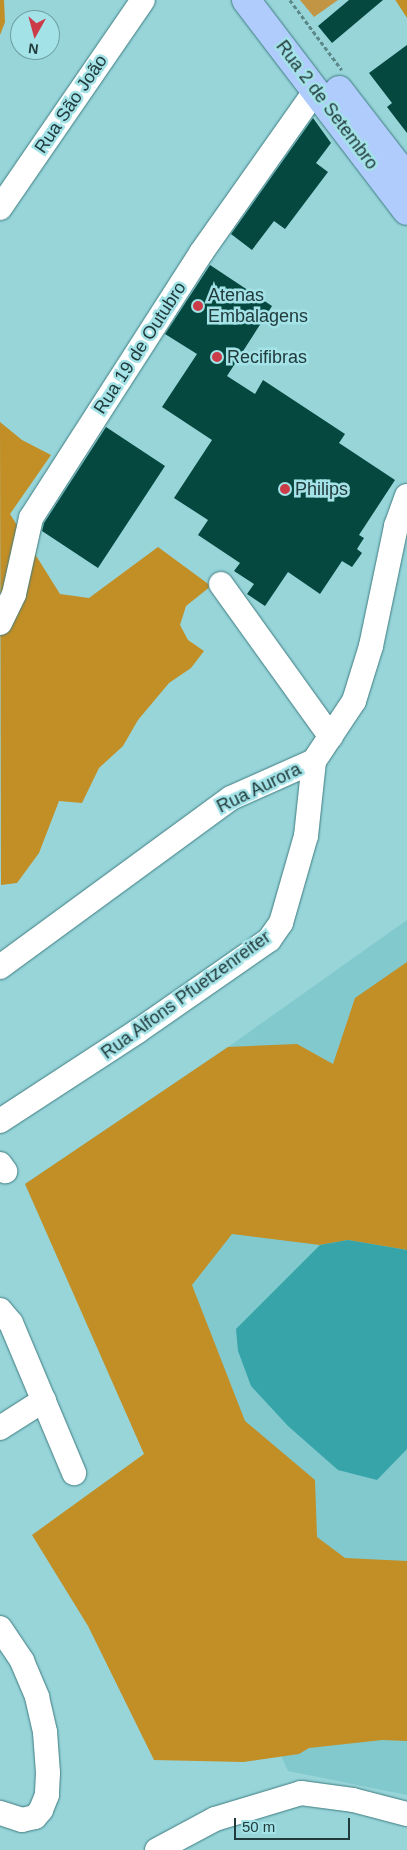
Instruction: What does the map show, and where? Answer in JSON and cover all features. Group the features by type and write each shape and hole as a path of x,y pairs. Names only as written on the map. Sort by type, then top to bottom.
{"main road":[{"name":"Rua 2 de Setembro","path":"246,0 407,211"},
{"name":"Rua 2 de Setembro","path":"270,0 407,178"}],"street":[{"name":"Rua São João","path":"0,208 143,0"},
{"name":"Rua 19 de Outubro","path":"0,623 14,594 31,518 201,254 316,90"},
{"name":"Rua Aurora","path":"0,967 231,798 314,762 354,701 371,646 396,526 407,496"},
{"path":"221,584 332,736"},
{"name":"Rua Alfons Pfuetzenreiter","path":"0,1121 130,1036 269,940 281,923 306,836 314,762"},
{"path":"0,1310 11,1323 74,1473"},
{"path":"0,1428 44,1400"},
{"path":"0,1628 22,1660 37,1697 45,1732 48,1773 48,1795 41,1810 34,1817 22,1820 0,1813"},
{"path":"157,1850 215,1818 301,1793 353,1800 407,1814"}],"shaded area":[{"path":"0,0 4,0 5,22 0,35"},
{"path":"300,0 338,0 314,17"},
{"path":"407,0 407,18 396,1"},
{"path":"0,422 22,440 51,455 10,514 60,594 89,598 158,547 211,586 186,606 180,625 188,640 204,651 191,668 169,683 138,720 123,746 99,768 82,803 59,801 39,853 17,883 1,885"},
{"path":"407,920 407,1795 288,1771 25,1184 228,1047"},
{"path":"407,962 407,1250 348,1240 320,1245 232,1234 192,1285 245,1421 315,1480 317,1537 345,1558 407,1561 407,1741 382,1740 309,1748 299,1754 243,1762 154,1760 88,1626 32,1535 144,1454 25,1184 228,1047 297,1044 333,1064 355,998"},
{"path":"348,1240 407,1250 407,1449 377,1480 338,1470 288,1426 251,1386 238,1351 236,1329 320,1245"}],"building":[{"path":"349,0 383,0 332,43 318,26"},
{"path":"407,45 407,133 387,107 392,103 369,73"},
{"path":"313,118 331,143 316,163 328,172 285,229 274,221 252,250 231,234"},
{"name":"Philips","path":"210,265 272,306 227,376 255,394 263,380 345,434 339,443 395,480 359,535 364,538 357,549 362,553 352,567 342,561 320,594 288,572 265,606 247,594 254,584 234,571 240,563 198,535 208,520 174,498 212,440 162,407 197,354 165,334"},
{"path":"106,427 165,466 98,568 42,531 44,523"}],"place":[{"name":"Atenas Embalagens","path":"198,306"},
{"name":"Recifibras","path":"217,357"},
{"name":"Philips","path":"285,489"}]}
